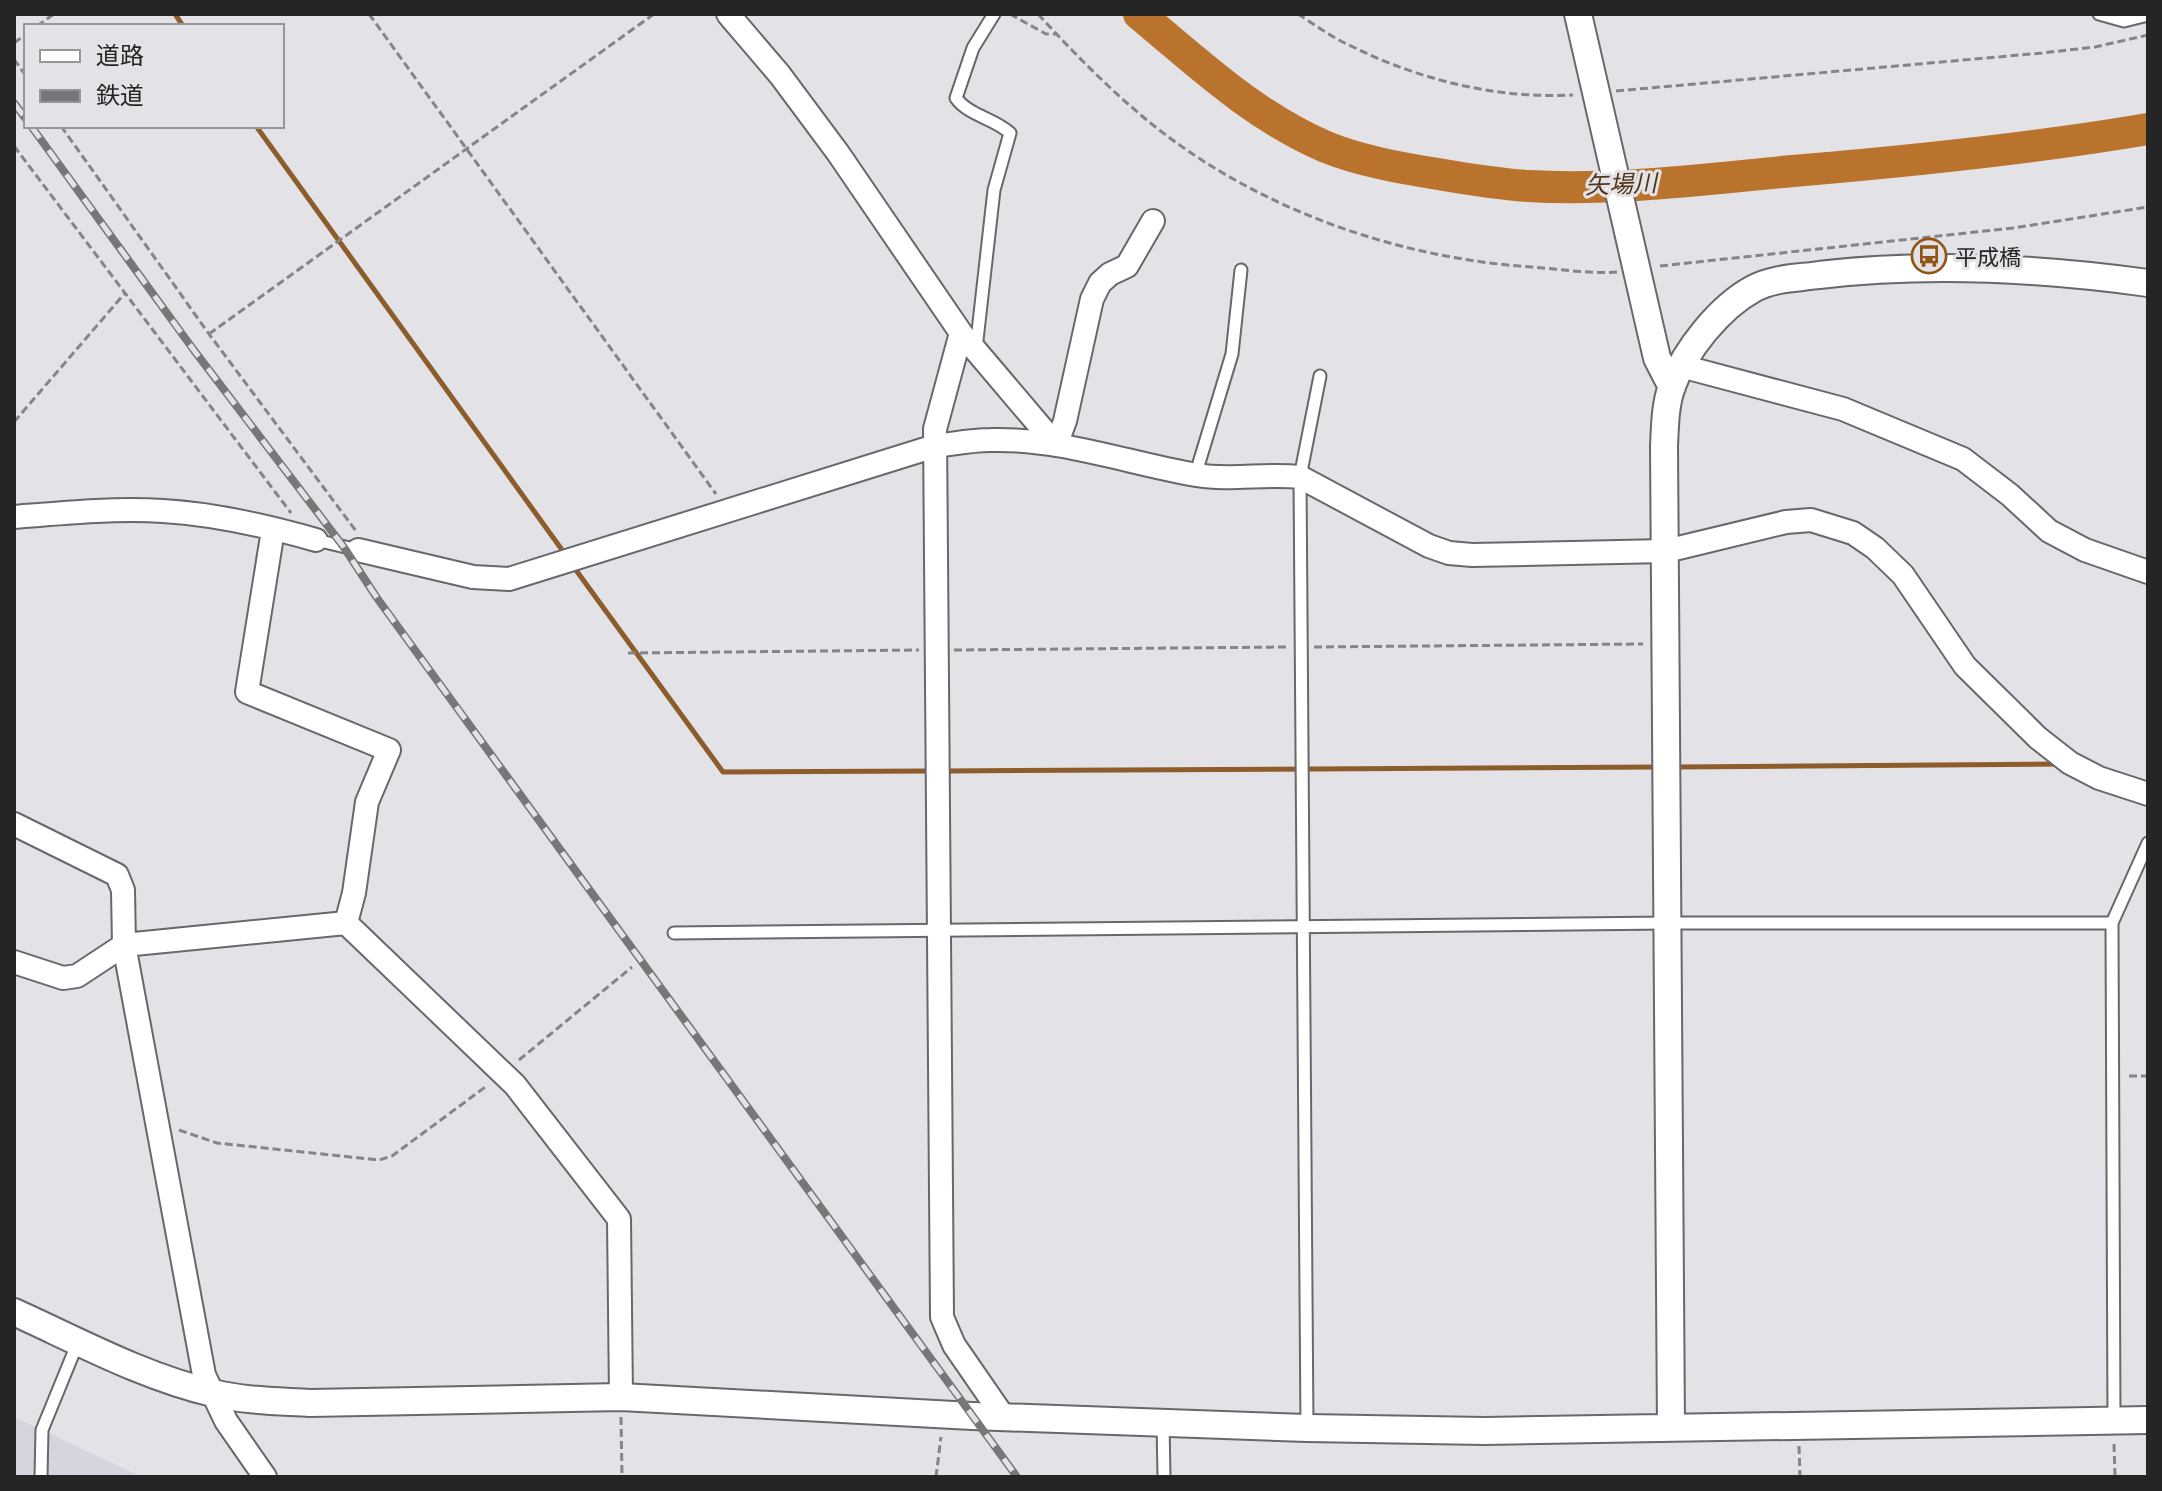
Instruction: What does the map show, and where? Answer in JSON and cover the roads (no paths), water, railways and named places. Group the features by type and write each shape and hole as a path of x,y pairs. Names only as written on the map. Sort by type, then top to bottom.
{"street":[{"path":"728,14 780,75 838,153 968,341 1056,445"},
{"path":"1578,14 1657,358 1676,376 1843,409 1963,459 2010,495 2049,531 2085,550 2148,572"},
{"path":"1056,445 1065,421 1092,299 1100,283 1127,266 1153,221"},
{"path":"1671,1428 1664,446 1676,376 1709,326 1733,301 1757,287 1781,280 1873,269 1932,266 2097,276 2148,283"},
{"path":"968,341 935,429 942,1317 954,1345 1003,1416"},
{"path":"362,551 453,573 494,580 509,579 935,446 990,440 1056,445 1199,475 1300,477 1429,546 1449,553 1666,551 1786,522 1811,520 1853,533 1875,548 1903,575 1965,666 2038,738 2070,763 2099,778 2148,794"},
{"path":"14,517 74,512 163,511 216,517 310,538"},
{"path":"273,530 247,692 389,750 367,802 354,893 346,923"},
{"path":"14,824 117,875 123,890 124,945 204,1375 226,1421 265,1477"},
{"path":"14,962 63,978 77,976 124,945 346,923 515,1085 619,1219 621,1397"},
{"path":"14,1312 155,1374 211,1393 265,1401 310,1403 621,1397 1307,1428 1485,1431 2148,1420"}],"lane":[{"path":"968,341 994,190 1010,133 1003,126 963,107 956,98 973,48 994,14"},
{"path":"2099,14 2124,21 2148,15"},
{"path":"1199,475 1199,463 1232,354 1241,270"},
{"path":"1307,1428 1300,477 1320,376"},
{"path":"310,538 362,551"},
{"path":"2114,1420 2112,923 2148,843"},
{"path":"674,933 1669,923 2112,923"},
{"path":"41,1477 42,1430 78,1342"},
{"path":"1163,1422 1164,1477"}],"waterway":[{"path":"175,14 182,24"},
{"name":"矢場川","path":"1139,14 1251,105 1300,135 1326,147 1395,167 1505,184 1594,187 1694,181 1971,154 2148,129"},
{"path":"257,128 565,554"},
{"path":"573,566 723,772 930,771"},
{"path":"1676,767 2058,764"},
{"path":"944,771 1658,767"}],"railway":[{"path":"14,103 24,116"},
{"path":"32,128 193,349 343,546 377,598 1017,1477"}],"place":[{"name":"平成橋","path":"1929,256"}]}
